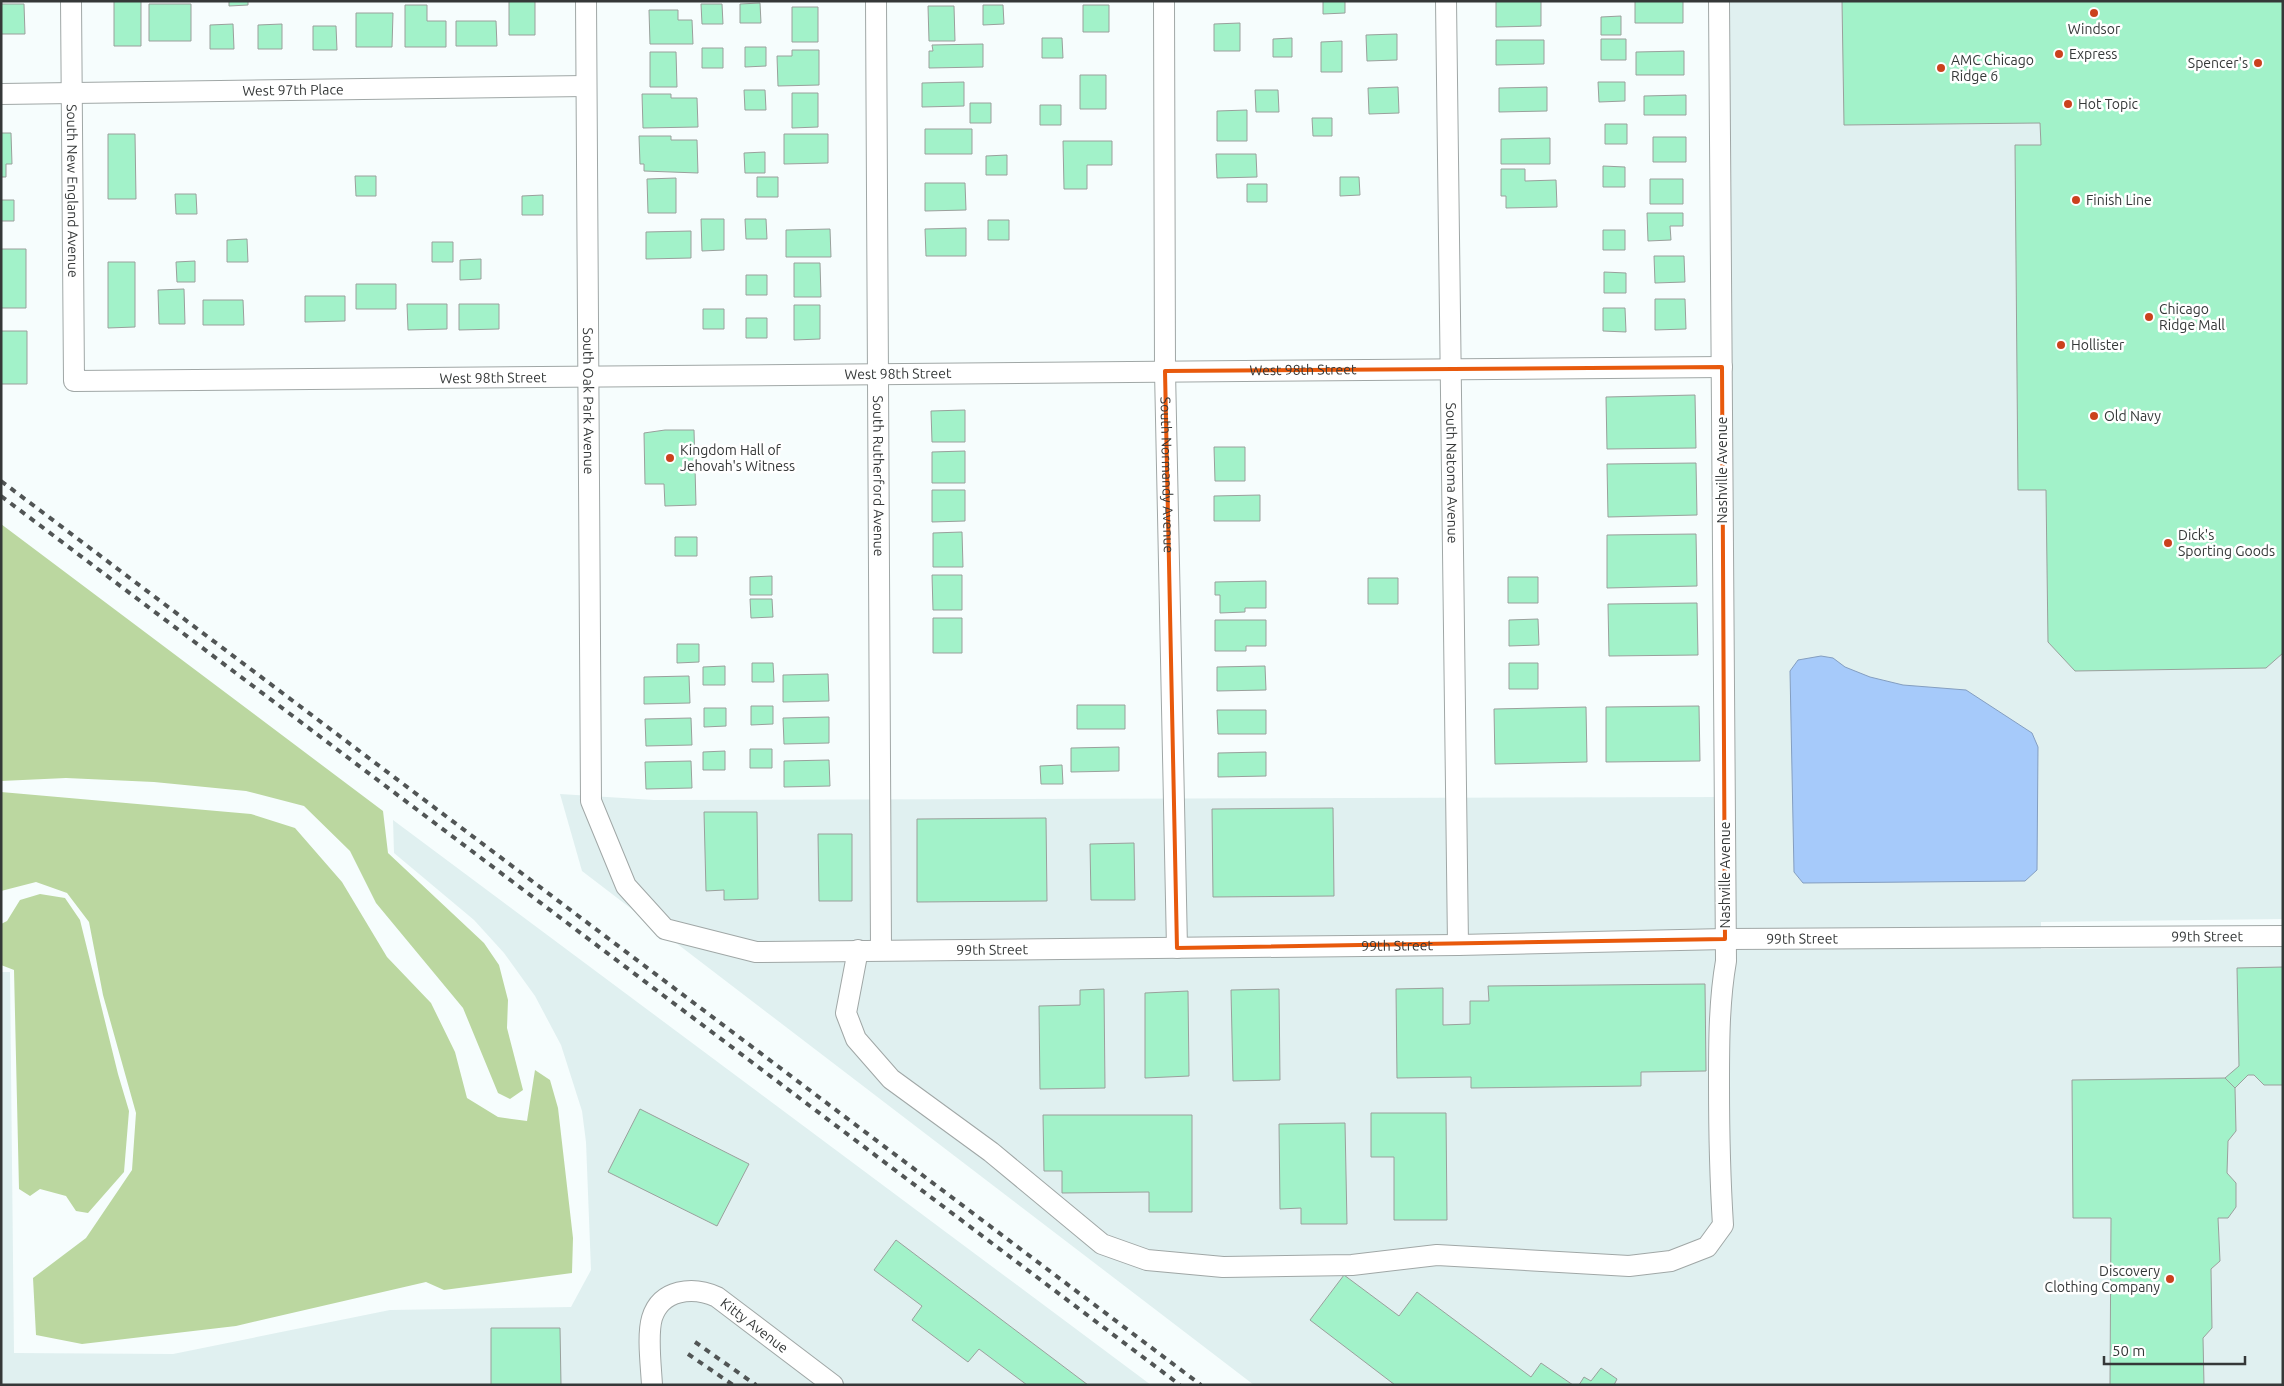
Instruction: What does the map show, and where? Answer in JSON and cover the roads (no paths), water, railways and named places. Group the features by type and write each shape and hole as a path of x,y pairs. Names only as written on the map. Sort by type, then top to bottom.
{"street":[{"name":"South New England Avenue","path":"71,1 74,381"},
{"name":"South Oak Park Avenue","path":"586,1 590,378 591,801"},
{"name":"South Rutherford Avenue","path":"876,1 881,950"},
{"name":"South Normandy Avenue","path":"1164,1 1166,372 1176,948"},
{"name":"South Natoma Avenue","path":"1446,1 1458,945"},
{"name":"Nashville Avenue","path":"858,950 846,1014 856,1039 891,1079 991,1152 1102,1244 1147,1260 1223,1267 1352,1265 1437,1255 1630,1266 1671,1261 1707,1247 1723,1225 1720,1165 1719,1054 1725,939 1719,1"},
{"name":"West 97th Place","path":"1,94 586,86"},
{"name":"West 98th Street","path":"74,381 1722,367"},
{"name":"99th Street","path":"591,801 626,886 665,929 756,952 1458,945 1725,939 2283,936"},
{"name":"Kitty Avenue","path":"652,1385 652,1319 657,1308 669,1297 690,1289 704,1291 717,1297 834,1385"}],"water":[{"path":"1821,656 1833,658 1845,667 1870,677 1903,685 1966,690 2032,733 2038,747 2037,870 2025,881 1803,883 1794,872 1790,671 1798,660"}],"railway":[{"path":"1,481 1201,1385"},
{"path":"1,496 1180,1385"},
{"path":"695,1342 756,1385"},
{"path":"688,1354 733,1385"}],"place":[{"name":"Windsor","path":"2094,13"},
{"name":"Express","path":"2059,54"},
{"name":"Spencer's","path":"2258,63"},
{"name":"AMC Chicago Ridge 6","path":"1941,68"},
{"name":"Hot Topic","path":"2068,104"},
{"name":"Finish Line","path":"2076,200"},
{"name":"Chicago Ridge Mall","path":"2149,317"},
{"name":"Hollister","path":"2061,345"},
{"name":"Old Navy","path":"2094,416"},
{"name":"Kingdom Hall of Jehovah's Witness","path":"670,458"},
{"name":"Dick's Sporting Goods","path":"2168,543"},
{"name":"Discovery Clothing Company","path":"2170,1279"}]}
